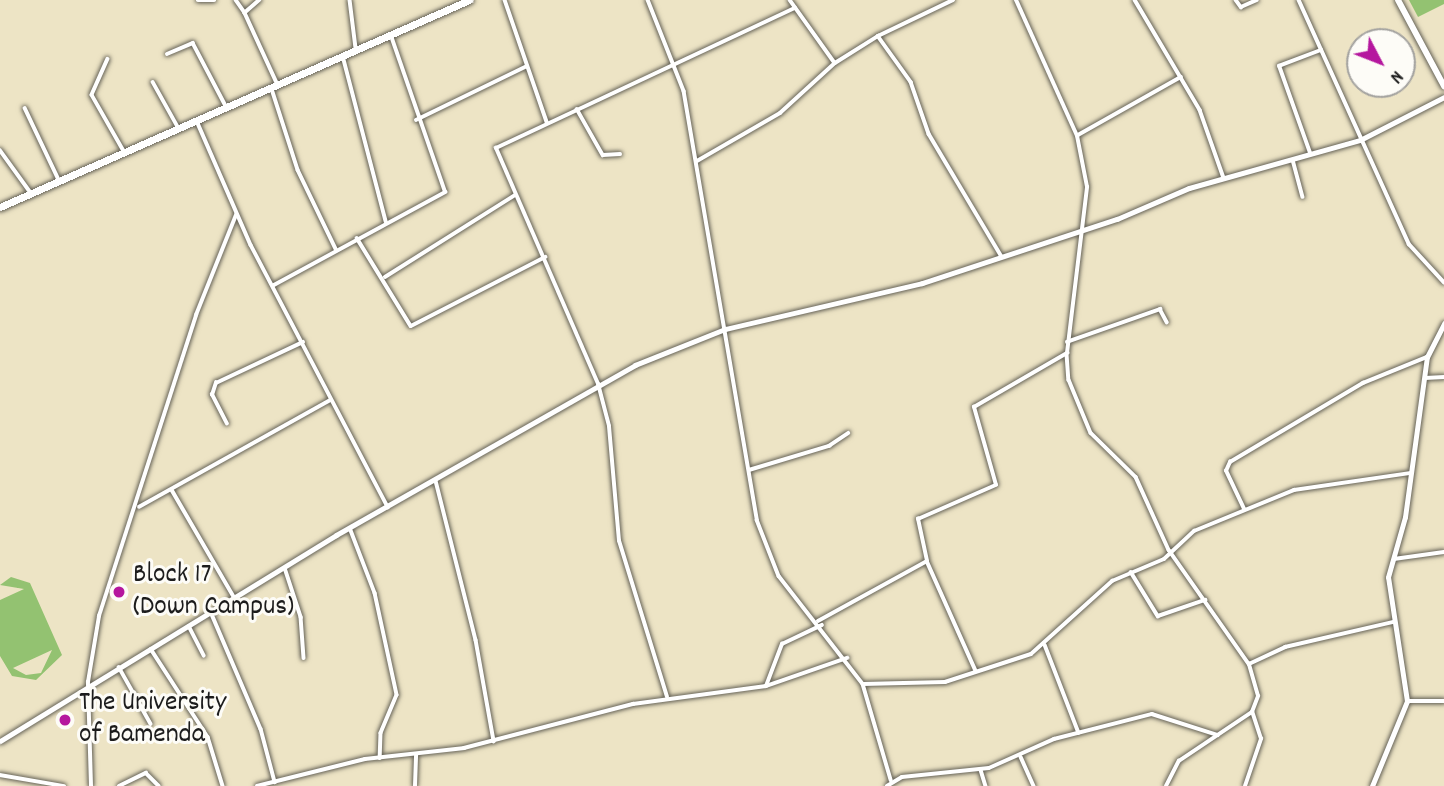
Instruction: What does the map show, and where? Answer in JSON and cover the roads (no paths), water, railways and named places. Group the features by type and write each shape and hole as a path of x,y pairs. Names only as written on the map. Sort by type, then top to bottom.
{"highway":[{"path":"0,207 469,0"}],"main road":[{"path":"1398,0 1444,86"}],"street":[{"path":"198,0 214,0"},
{"path":"236,0 245,13 275,86 298,170 336,249"},
{"path":"245,13 260,0"},
{"path":"350,0 356,50"},
{"path":"505,0 547,122"},
{"path":"648,0 674,66 696,161 749,470 769,555 848,658 863,684 891,780 887,786"},
{"path":"790,0 835,63"},
{"path":"696,161 780,113 835,63 878,36 953,0"},
{"path":"1016,0 1077,136 1087,187 1077,233 1067,342 1069,380 1091,433 1136,477 1169,550 1249,664 1258,696 1252,712 1171,768 1166,786"},
{"path":"1135,0 1181,76 1224,178"},
{"path":"1236,0 1241,7 1257,0"},
{"path":"1299,0 1360,140 1414,252 1444,282"},
{"path":"667,697 619,541 610,433 598,384 496,148 796,8"},
{"path":"274,285 386,221 397,223 445,192 416,120 391,36"},
{"path":"878,36 911,82 929,134 1002,257"},
{"path":"167,54 193,43 227,108"},
{"path":"1310,155 1279,66 1321,50"},
{"path":"343,57 386,221"},
{"path":"108,59 92,95 125,152"},
{"path":"416,120 527,66"},
{"path":"1077,136 1181,76"},
{"path":"153,82 179,128"},
{"path":"0,741 88,682 151,649 350,527 436,481 598,384 725,329 881,294 1077,233 1224,178 1360,140 1444,97"},
{"path":"24,108 59,180"},
{"path":"577,109 603,155 620,154"},
{"path":"197,121 236,215 303,342 329,401 388,507"},
{"path":"0,150 31,192"},
{"path":"1293,159 1303,197"},
{"path":"386,277 515,195"},
{"path":"90,786 88,682 99,616 137,507 196,315 236,215"},
{"path":"356,238 386,277 411,326 545,257"},
{"path":"1067,342 1160,309 1167,323"},
{"path":"1373,786 1407,701 1405,654 1393,622 1392,559 1411,474 1427,357 1444,323"},
{"path":"227,424 212,395 216,383 303,342"},
{"path":"976,671 927,561 918,519 986,492 999,480 974,408 1067,354"},
{"path":"1244,509 1226,471 1230,463 1363,383 1427,357"},
{"path":"1424,378 1444,377"},
{"path":"137,507 329,401"},
{"path":"749,470 848,433"},
{"path":"863,684 944,682 1045,645 1112,581 1164,559 1182,537 1244,509 1333,481 1411,474"},
{"path":"436,481 477,640 494,741"},
{"path":"172,490 235,598"},
{"path":"350,527 375,593 397,695 381,733 380,758"},
{"path":"1392,559 1444,552"},
{"path":"766,686 782,644 927,561"},
{"path":"285,568 300,617 304,659"},
{"path":"1131,572 1158,616 1205,600"},
{"path":"211,612 261,729 275,782"},
{"path":"1249,664 1285,647 1393,622"},
{"path":"189,626 204,655"},
{"path":"1045,645 1079,733"},
{"path":"151,649 208,737 223,786"},
{"path":"257,786 380,758 416,755 494,741 667,697 766,686 848,658"},
{"path":"118,666 151,724"},
{"path":"1407,701 1444,701"},
{"path":"1245,786 1261,739 1252,712"},
{"path":"891,780 981,770 1079,733 1152,714 1218,735"},
{"path":"415,786 416,755"},
{"path":"1021,757 1034,786"},
{"path":"981,770 986,786"},
{"path":"119,786 146,773 159,786"},
{"path":"0,775 64,786"}],"place":[{"name":"Block 17 (Down Campus)","path":"119,592"},
{"name":"The University of Bamenda","path":"65,720"}]}
